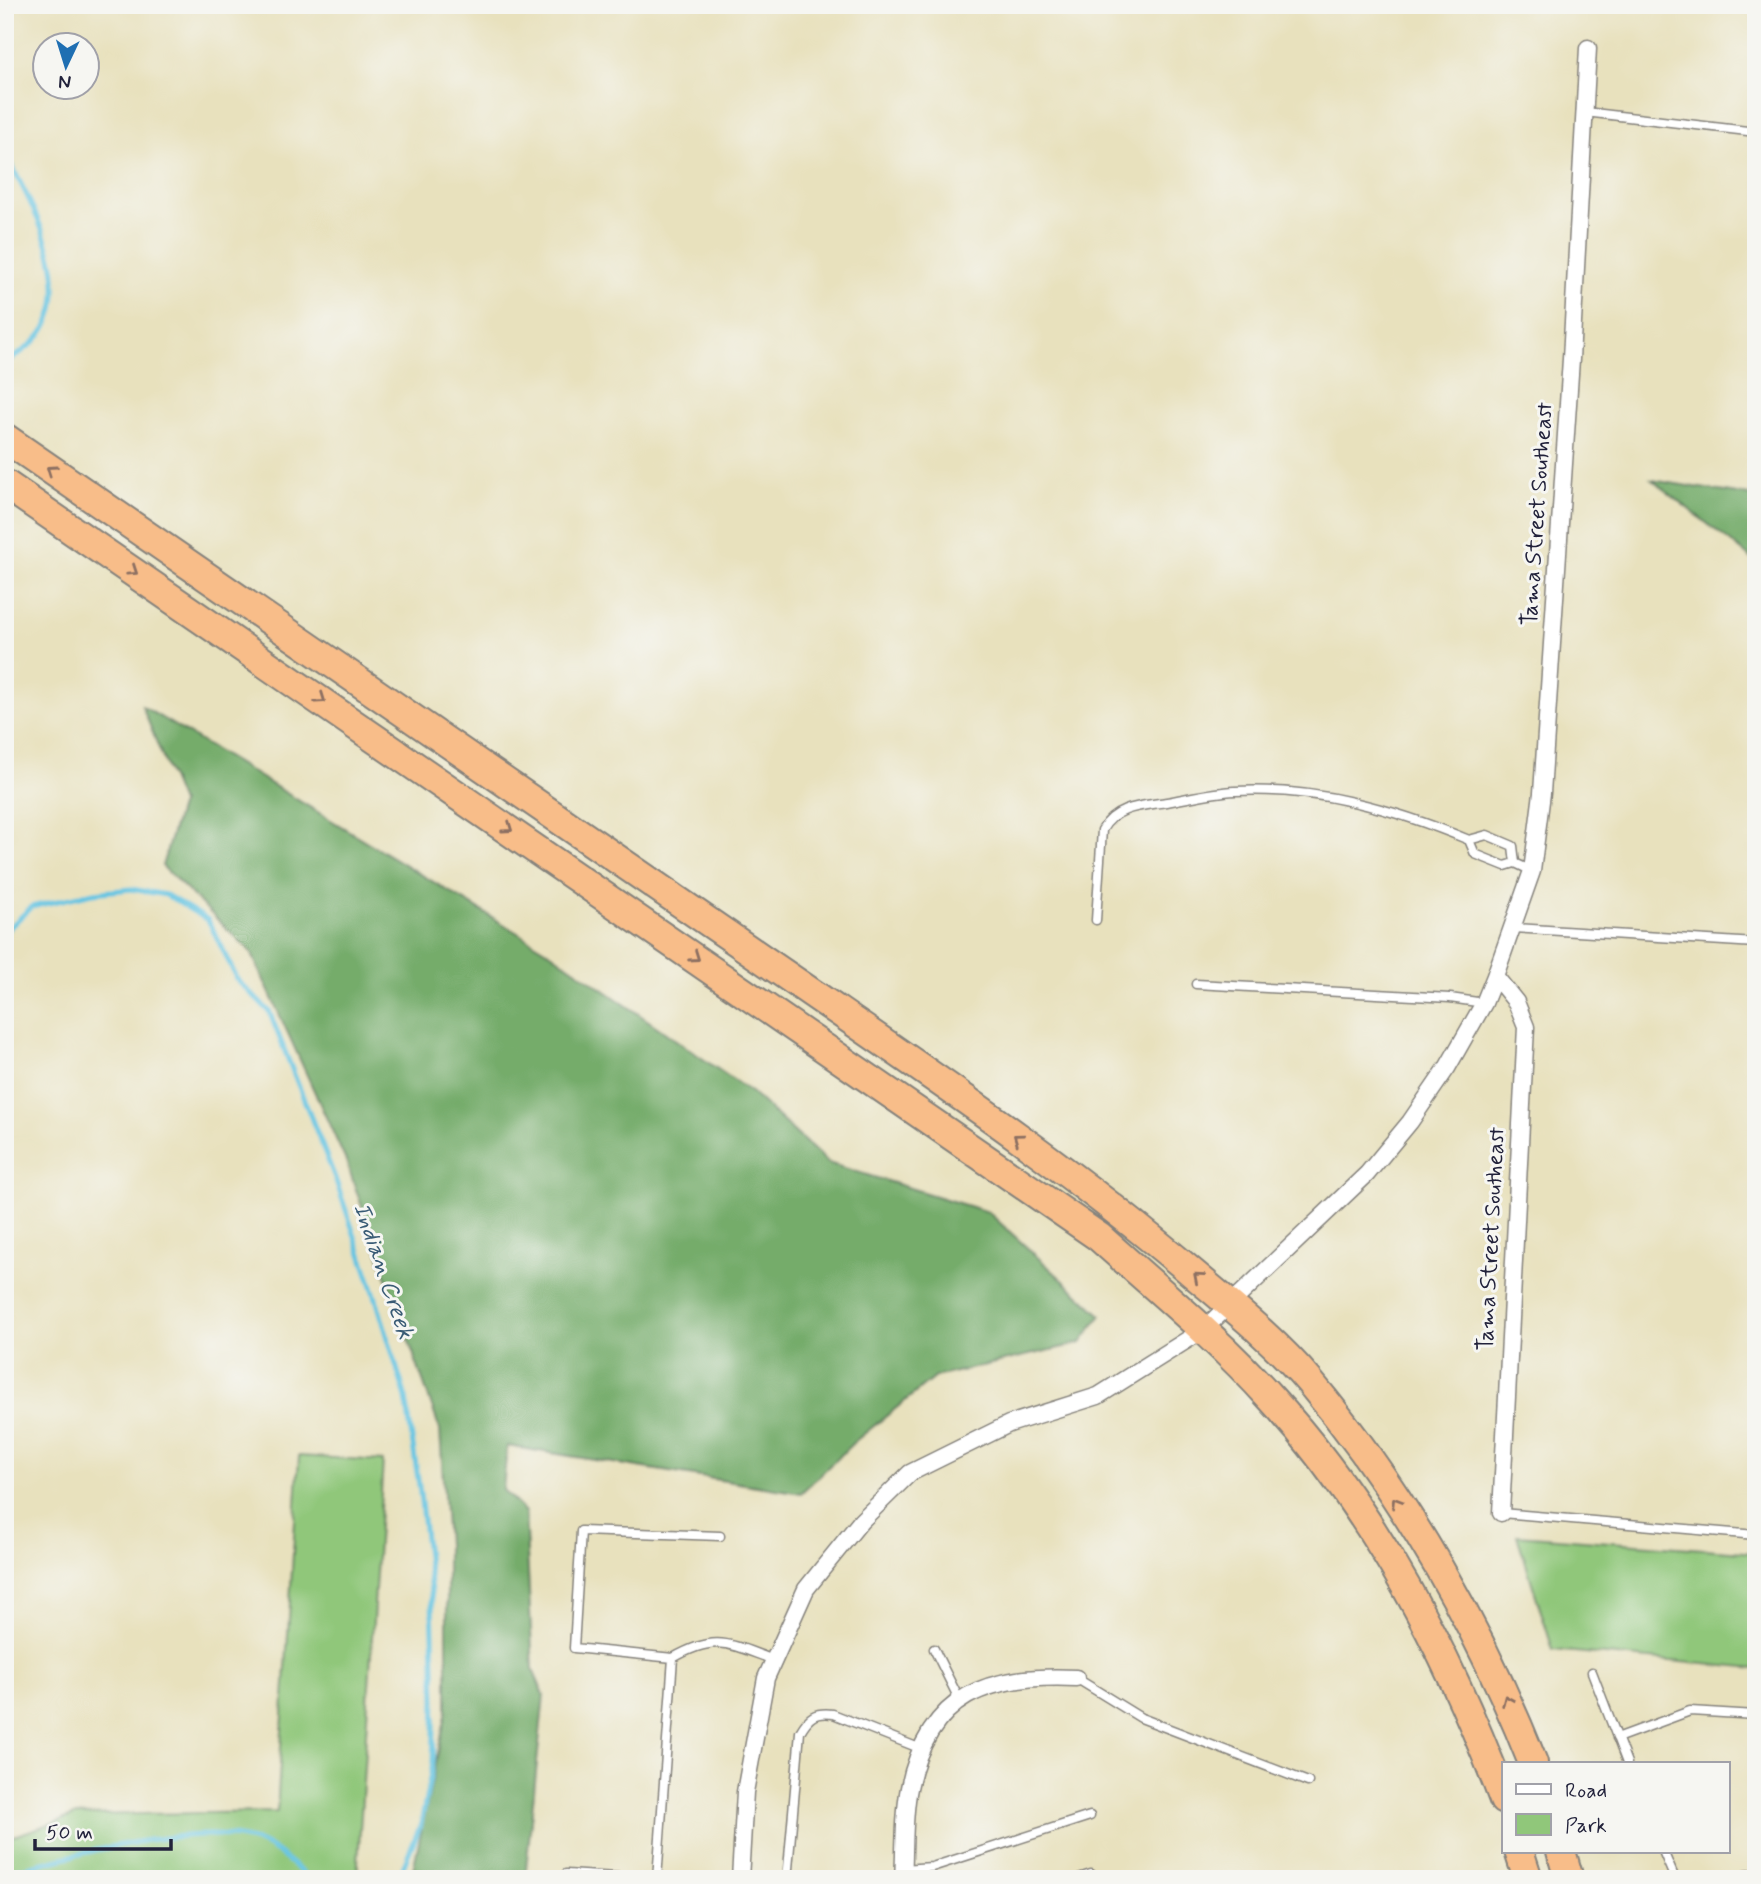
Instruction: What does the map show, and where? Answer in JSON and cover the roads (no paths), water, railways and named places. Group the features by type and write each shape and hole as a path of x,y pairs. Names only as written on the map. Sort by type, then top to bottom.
{"highway":[{"path":"5,438 898,1052 1121,1212 1230,1305 1306,1377 1383,1481 1459,1602 1496,1673 1533,1762"},
{"path":"5,484 341,712 1099,1237 1203,1330 1271,1397 1347,1494 1382,1547 1458,1685 1502,1795"},
{"path":"1520,1853 1528,1879"},
{"path":"1562,1853 1569,1879"}],"street":[{"name":"Tama Street Southeast","path":"740,1879 745,1792 766,1678 806,1589 861,1521 910,1473 1009,1424 1098,1396 1203,1330 1367,1174 1410,1122 1447,1068 1483,1003 1514,928 1532,871 1543,784 1588,48"},
{"name":"Tama Street Southeast","path":"1494,976 1516,1002 1526,1027 1501,1513"},
{"path":"903,1874 908,1790 919,1748 940,1717 960,1701 994,1682 1035,1676 1076,1678"}],"lane":[{"path":"1585,112 1756,132"},
{"path":"1096,920 1102,830 1109,817 1127,809 1234,791 1286,791 1354,800 1469,840 1487,835 1513,846 1516,863"},
{"path":"1469,840 1475,854 1505,866 1516,863 1532,871"},
{"path":"1514,928 1756,943"},
{"path":"1196,984 1450,998 1483,1003"},
{"path":"1501,1513 1756,1535"},
{"path":"720,1536 581,1531 574,1648 673,1658 696,1645 721,1642 774,1660"},
{"path":"934,1649 960,1701"},
{"path":"657,1879 673,1658"},
{"path":"1592,1672 1627,1762"},
{"path":"1076,1678 1141,1718 1308,1782"},
{"path":"1617,1738 1689,1711 1756,1715"},
{"path":"788,1869 800,1732 807,1720 820,1713 833,1714 919,1748"},
{"path":"903,1874 1090,1816"},
{"path":"1664,1853 1675,1879"},
{"path":"1725,1879 1756,1873"},
{"path":"566,1874 651,1879"},
{"path":"1076,1879 1091,1874"}],"waterway":[{"name":"Indian Creek","path":"5,153 48,246 54,272 55,297 49,320 36,340 5,364"},
{"name":"Indian Creek","path":"5,932 31,907 93,893 131,889 166,895 208,920 238,981 269,1011 335,1178 374,1292 406,1398 432,1601 435,1700 433,1763 421,1824 398,1879"},
{"name":"Indian Creek","path":"5,1873 100,1849 175,1837 211,1835 242,1838 267,1846 310,1879"}]}
